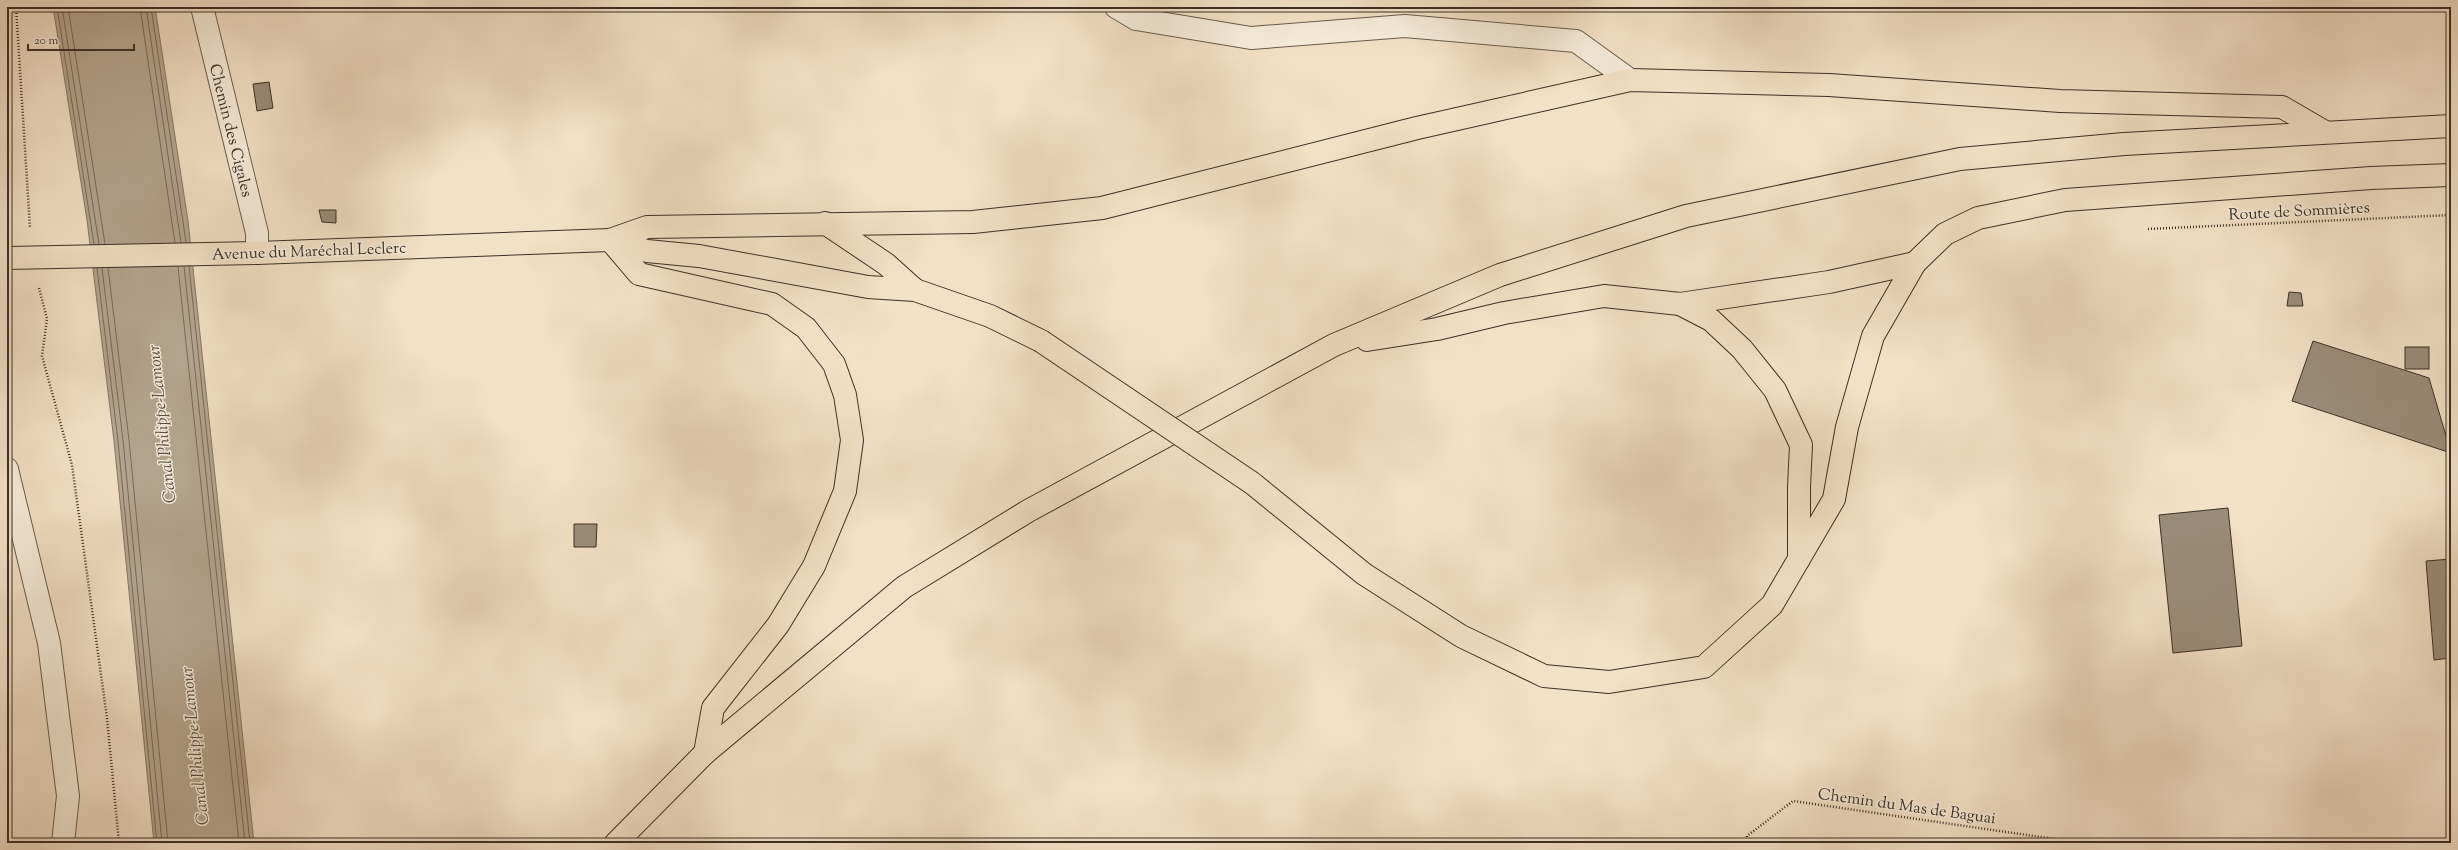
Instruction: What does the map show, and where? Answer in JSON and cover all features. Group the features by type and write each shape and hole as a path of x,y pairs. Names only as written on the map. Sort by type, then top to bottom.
{"main road":[{"path":"610,240 647,227 832,229 974,222 1102,208 1417,128 1630,80 1829,85 2060,101 2282,107 2325,132"},
{"path":"616,843 705,753 904,587 1028,511 1334,345 1500,275 1686,216 1960,159 2124,144 2451,126"},
{"path":"610,240 647,251 699,256 868,287 914,290 990,316 1041,341 1252,483 1364,574 1461,636 1544,676 1610,682 1704,667 1772,605 1834,499 1847,427 1873,336 1915,263 1945,234 1978,218 2064,200 2371,178 2451,175"},
{"path":"832,229 886,264 914,290"},
{"name":"Avenue du Maréchal Leclerc","path":"7,258 257,253 610,240"},
{"path":"610,240 639,274 772,304 806,328 834,364 845,395 852,440 845,491 814,566 778,625 713,708 705,753"},
{"path":"1334,345 1437,329 1504,313 1604,296 1680,304 1829,282 1915,263"},
{"path":"1680,304 1711,320 1742,349 1775,390 1798,438 1801,445 1799,487 1799,560"}],"street":[{"name":"Chemin des Cigales","path":"202,7 257,233 257,253"},
{"path":"1116,7 1136,19 1251,38 1405,26 1576,40 1630,80"},
{"path":"7,469 49,643 68,796 63,843"}],"path":[{"path":"16,7 32,257 47,319 42,356 72,465 107,718 119,843"},
{"name":"Route de Sommières","path":"2148,229 2451,215"},
{"name":"Chemin du Mas de Baguai","path":"1747,843 1748,836 1794,801 2082,843"}],"water":[{"name":"Canal Philippe-Lamour","path":"53,7 155,7 188,221 254,843 154,843 114,441 87,220"}],"building":[{"path":"269,82 273,108 257,111 253,84"},
{"path":"319,210 336,210 336,223 322,222"},
{"path":"2289,292 2301,293 2303,306 2287,306"},
{"path":"2313,341 2429,378 2451,453 2292,401"},
{"path":"2405,347 2429,347 2429,369 2405,369"},
{"path":"2228,508 2242,646 2173,653 2159,515"},
{"path":"574,524 597,524 596,547 574,547"},
{"path":"2451,559 2451,658 2434,660 2426,561"}]}
